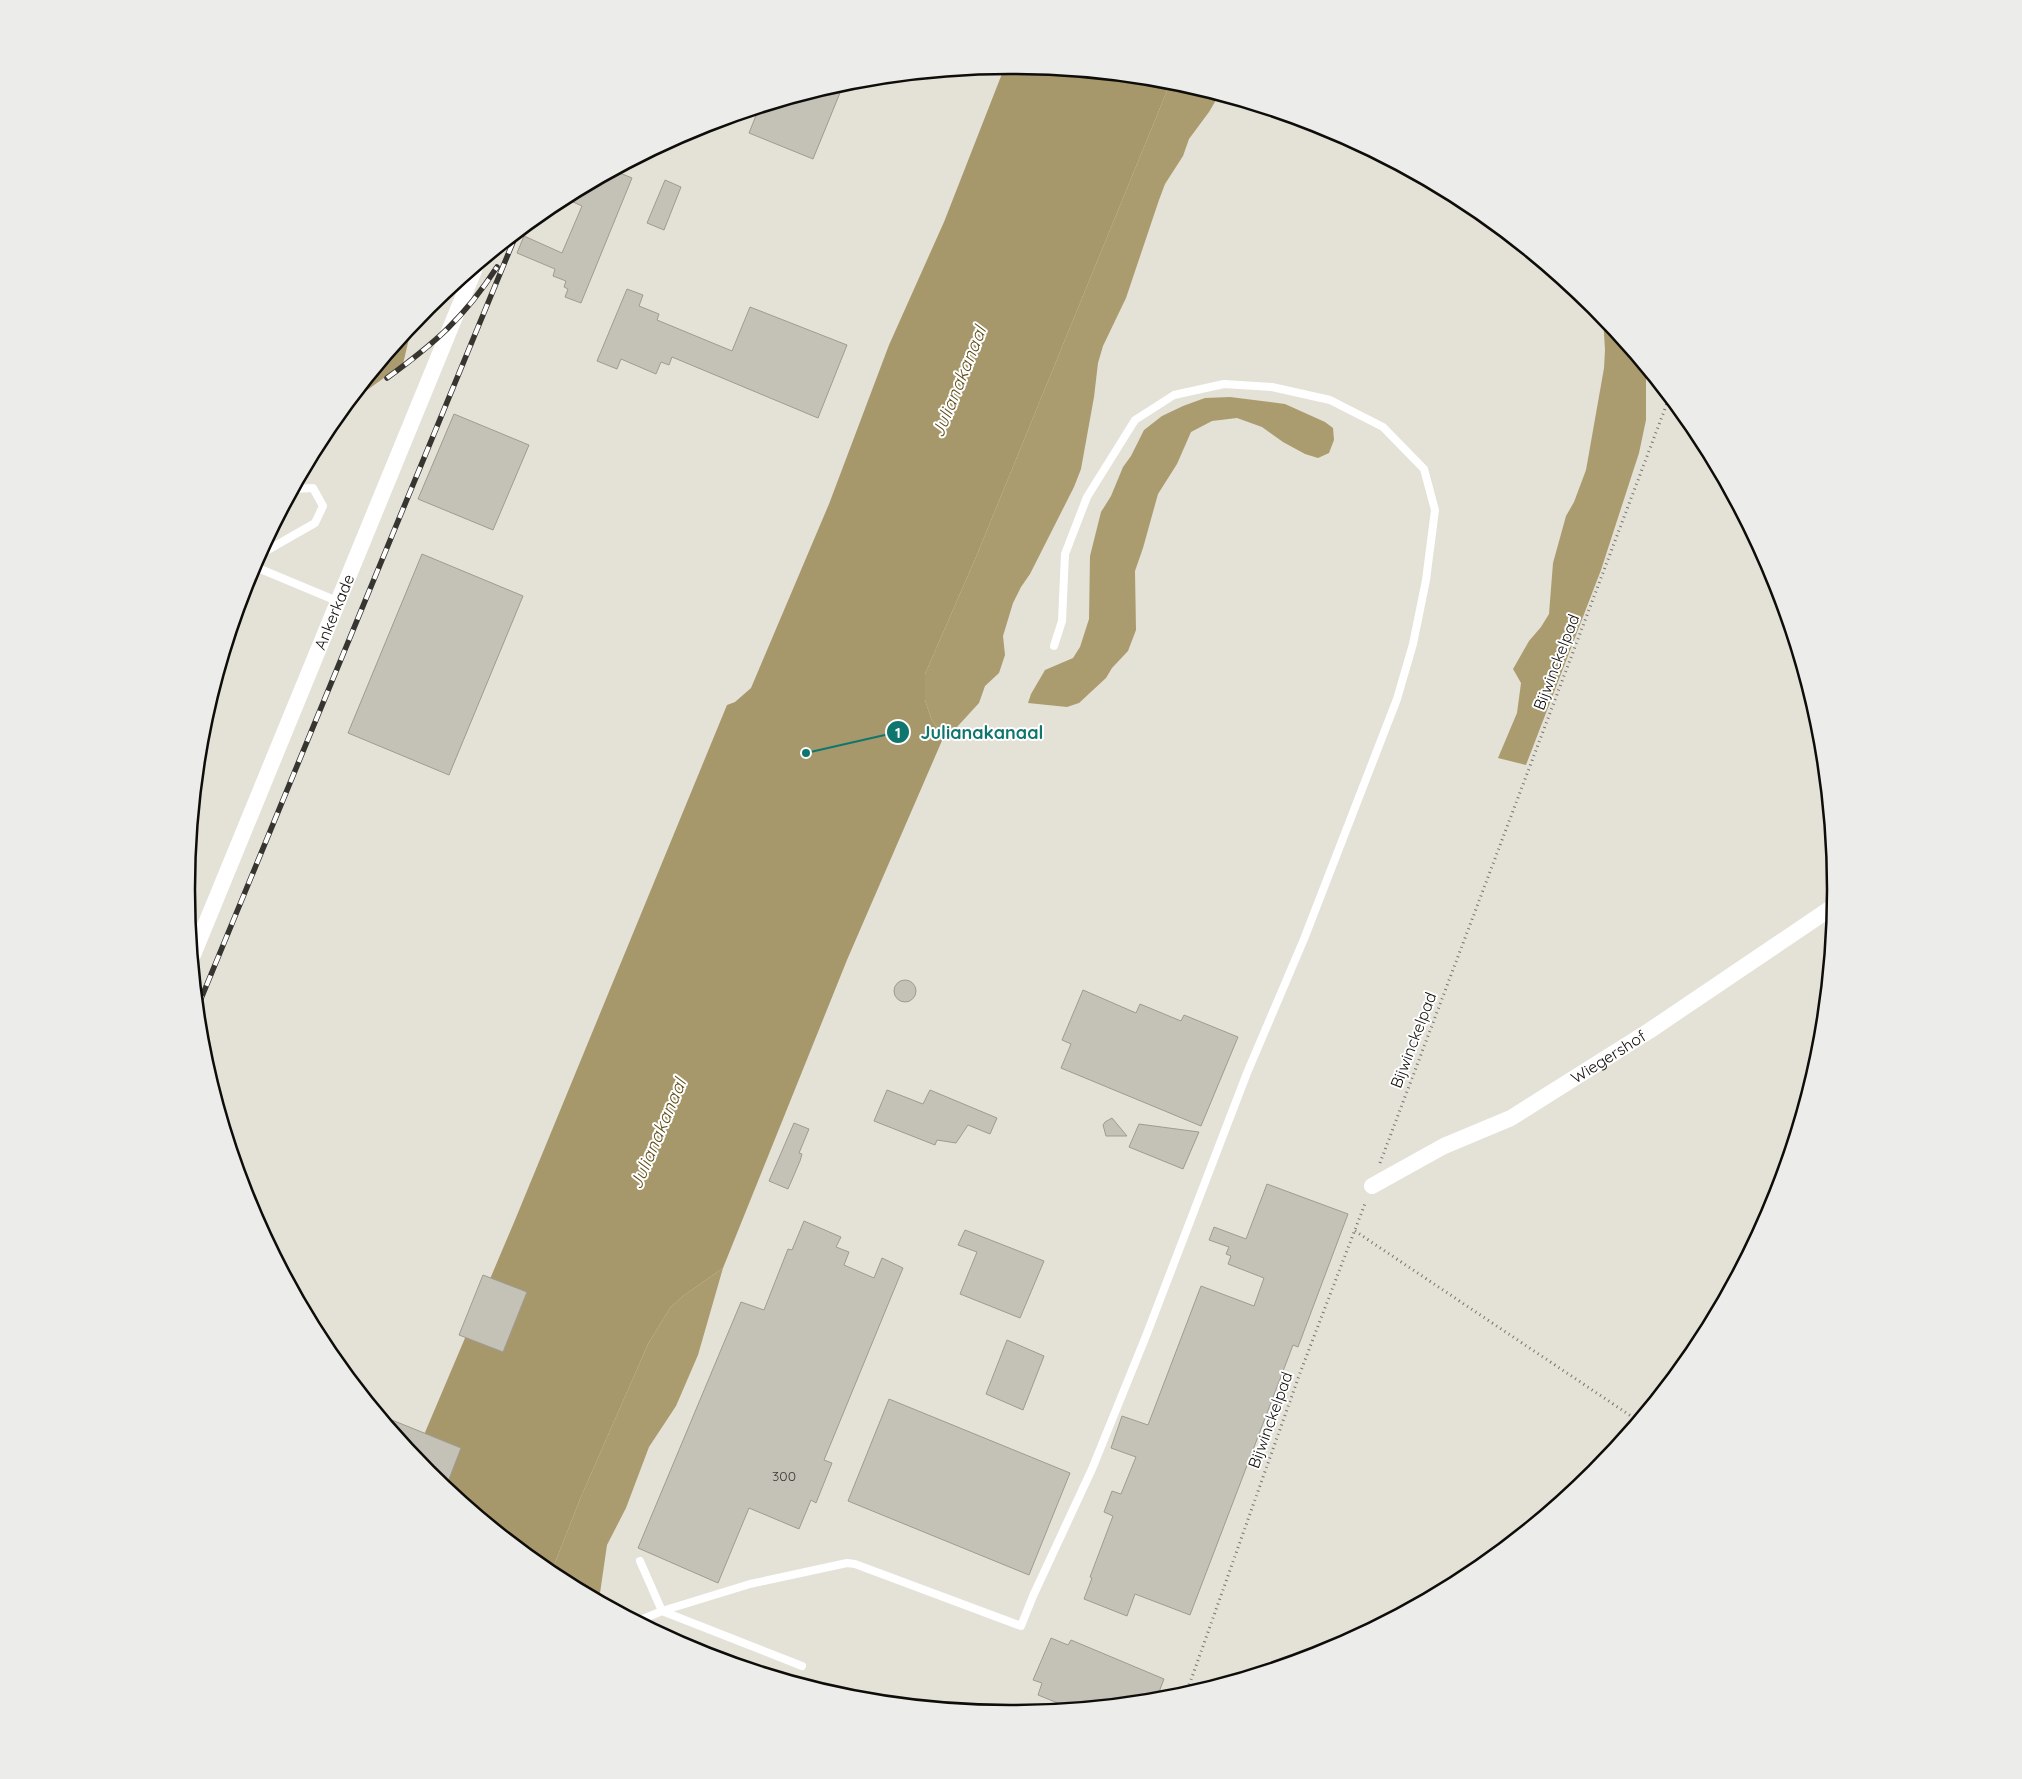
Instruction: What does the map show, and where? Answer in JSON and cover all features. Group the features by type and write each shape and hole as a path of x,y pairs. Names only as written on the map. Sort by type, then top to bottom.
{"street":[{"name":"Ankerkade","path":"197,945 471,278"},
{"name":"Wiegershof","path":"1372,1186 1444,1146 1511,1118 1649,1031 1826,911"}],"lane":[{"path":"645,1618 662,1611 750,1584 847,1563 855,1564 1021,1626 1096,1460 1146,1336 1247,1073 1304,939 1397,699 1413,644 1424,589 1435,510 1424,469 1383,427 1330,400 1272,387 1224,384 1174,395 1135,420 1087,497 1065,554 1062,621 1054,646"},
{"path":"270,549 315,523 323,506 313,488 301,489"},
{"path":"261,569 337,601"},
{"path":"640,1561 662,1611 802,1666"}],"path":[{"name":"Bijwinckelpad","path":"1189,1685 1300,1373 1666,405"},
{"path":"1355,1231 1633,1416"}],"shaded area":[{"path":"1168,89 1216,100 1189,139 1183,156 1165,184 1126,298 1103,346 1098,363 1081,469 1074,487 1030,574 1013,603 1003,636 1005,655 999,673 985,686 979,703 957,727 944,736 932,721 925,700 925,674 976,557"},
{"path":"1604,330 1646,379 1646,420 1639,453 1601,570 1526,765 1498,758 1517,713 1521,683 1513,669 1529,641 1549,614 1553,563 1566,516 1574,502 1586,470 1604,368"},
{"path":"409,341 403,364 365,391"},
{"path":"1230,397 1285,404 1325,422 1333,428 1334,440 1329,453 1318,458 1305,454 1283,442 1262,427 1237,418 1212,421 1191,432 1177,464 1158,494 1135,571 1136,630 1128,651 1112,668 1106,678 1079,703 1067,707 1028,703 1045,670 1073,658 1080,647 1089,619 1090,556 1101,512 1144,430 1162,416 1183,406 1205,398"},
{"path":"723,1268 698,1355 676,1406 649,1447 626,1508 607,1545 601,1595 554,1565 580,1499 648,1344 670,1308 683,1296"}],"water":[{"path":"1002,74 1064,75 1168,89 976,557 925,674 925,700 932,721 944,736 847,960 723,1268 683,1296 670,1308 648,1344 580,1499 554,1565 514,1537 473,1503 418,1449 515,1220 727,705 735,702 751,688 829,504 889,345 944,222"}],"building":[{"path":"840,92 813,159 749,133 756,115"},
{"path":"621,173 632,178 581,303 565,297 568,289 564,287 566,281 553,276 555,269 517,253 524,236 562,253 582,206 573,202"},
{"path":"665,180 681,187 664,230 647,223"},
{"path":"627,289 643,295 639,306 659,314 657,320 732,351 750,307 847,345 818,418 672,357 669,365 661,362 656,374 621,359 617,369 597,361"},
{"path":"454,414 529,445 493,530 418,499"},
{"path":"422,554 523,596 449,775 348,733"},
{"path":"905,980 913,983 916,991 913,999 905,1002 897,999 894,991 897,983"},
{"path":"1083,990 1136,1013 1140,1004 1181,1021 1184,1015 1238,1037 1201,1126 1061,1068 1071,1044 1062,1040"},
{"path":"887,1090 923,1104 930,1090 997,1118 990,1134 968,1125 956,1143 937,1140 935,1145 874,1121"},
{"path":"1112,1118 1127,1136 1106,1136 1103,1125"},
{"path":"794,1123 809,1129 799,1153 802,1154 800,1161 788,1189 769,1181"},
{"path":"1139,1124 1199,1132 1183,1169 1129,1147"},
{"path":"1267,1184 1348,1214 1298,1347 1293,1345 1190,1615 1135,1594 1127,1616 1084,1599 1092,1578 1090,1577 1113,1516 1104,1512 1112,1491 1121,1494 1136,1457 1111,1448 1122,1416 1148,1425 1201,1286 1254,1306 1264,1278 1228,1264 1231,1256 1226,1254 1229,1247 1209,1240 1214,1227 1246,1239"},
{"path":"804,1221 841,1237 836,1247 849,1252 844,1265 874,1278 882,1258 903,1268 824,1460 832,1463 816,1503 811,1500 799,1529 749,1508 718,1583 638,1548 741,1302 764,1310 788,1249 792,1250"},
{"path":"965,1230 1044,1261 1020,1318 960,1294 977,1252 958,1245"},
{"path":"483,1275 527,1292 503,1352 459,1335"},
{"path":"1007,1340 1044,1356 1023,1410 986,1394"},
{"path":"889,1399 1070,1473 1029,1575 848,1501"},
{"path":"392,1420 461,1448 449,1480"},
{"path":"1051,1638 1068,1645 1071,1640 1164,1679 1159,1692 1060,1704 1038,1695 1042,1683 1033,1680"}],"railway":[{"path":"202,996 513,243"},
{"path":"387,378 420,353 448,328 473,301 497,267"}],"place":[{"name":"Julianakanaal","path":"806,753"}]}
